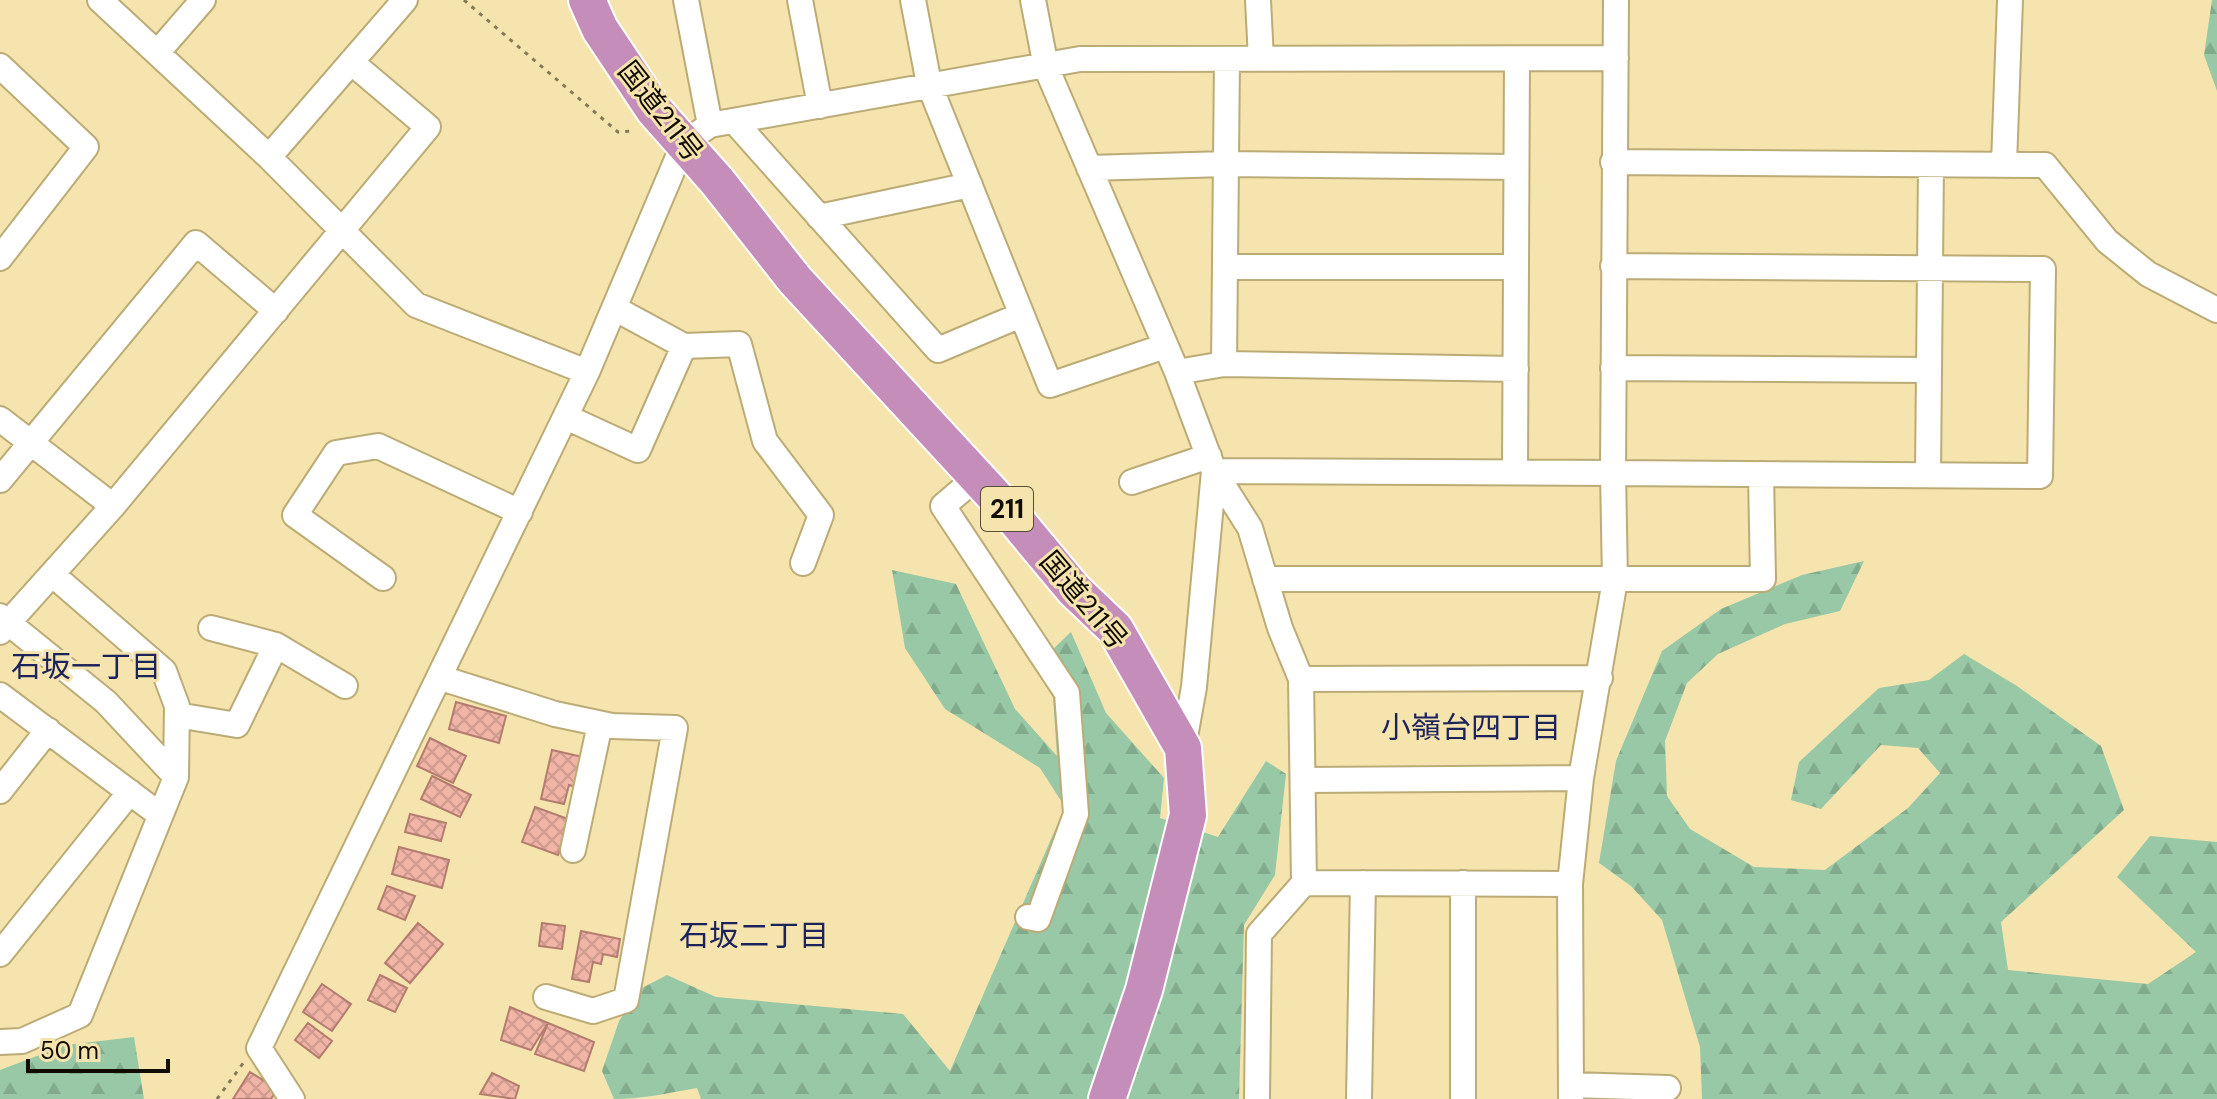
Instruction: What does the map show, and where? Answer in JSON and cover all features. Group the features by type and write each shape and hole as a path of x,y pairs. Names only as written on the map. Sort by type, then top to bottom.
{"highway":[{"name":"国道211号","path":"587,0 600,29 654,110 700,129 795,280 977,477 1074,590 1115,629 1183,748 1188,815 1144,990 1107,1099"}],"street":[{"path":"100,0 269,157 341,233 416,305 587,372"},
{"path":"157,53 203,0"},
{"path":"292,1099 259,1048 441,678 700,129 686,0"},
{"path":"800,0 820,106"},
{"path":"913,0 929,84 1050,385 1165,346"},
{"path":"1033,0 1046,67 1177,372 1212,463 1250,528 1301,679 1304,883 1259,934 1257,1099"},
{"path":"1258,0 1261,59"},
{"path":"1616,0 1613,162 1615,580 1581,778 1570,884 1571,1092 1668,1088"},
{"path":"2004,164 2010,0"},
{"path":"269,157 401,1"},
{"path":"700,129 929,84 1080,59 1616,58"},
{"path":"1224,364 1227,59"},
{"path":"1515,471 1517,60"},
{"path":"176,777 106,702 3,624 53,575 113,506 428,127 351,62"},
{"path":"0,258 86,147 4,80"},
{"path":"700,129 819,217 938,350 1021,315"},
{"path":"1613,162 2045,165 2107,241 2148,274 2217,310"},
{"path":"1089,168 1226,164 1516,167"},
{"path":"1928,474 1931,165"},
{"path":"819,217 970,185"},
{"path":"0,480 196,243 276,311"},
{"path":"1132,482 1212,463 1613,473 2040,476 2043,269 1613,266"},
{"path":"1225,267 1516,267"},
{"path":"614,308 684,346 739,344 765,441 821,515 803,563"},
{"path":"566,417 638,450 684,346"},
{"path":"1177,372 1224,364 1516,369"},
{"path":"1613,368 1929,370"},
{"path":"0,419 113,506"},
{"path":"383,578 295,515 336,453 378,446 520,512"},
{"path":"1183,748 1194,687 1212,463"},
{"path":"1265,579 1763,579 1761,474"},
{"path":"977,477 943,506 1067,693 1076,814 1038,919 1028,917"},
{"path":"0,1042 22,1041 80,1015 176,777 177,715 164,671 53,575"},
{"path":"211,628 276,645 345,686"},
{"path":"177,715 237,725 276,645"},
{"path":"441,678 555,714 600,724 675,728 626,1000 593,1011 546,997"},
{"path":"1301,679 1600,678"},
{"path":"0,695 160,815"},
{"path":"573,850 600,724"},
{"path":"0,791 48,730"},
{"path":"1303,780 1581,778"},
{"path":"0,954 130,792"},
{"path":"1304,883 1570,884"},
{"path":"1359,1099 1363,883"},
{"path":"1463,883 1463,1099"}],"path":[{"path":"464,0 618,132 700,129"},
{"path":"217,1099 234,1071 259,1048"}],"green space":[{"path":"2212,0 2217,0 2217,91 2204,55"},
{"path":"1864,561 1840,611 1785,624 1718,654 1687,683 1665,741 1667,796 1690,829 1754,867 1825,870 1908,808 1940,773 1918,748 1881,745 1821,809 1791,800 1799,762 1879,688 1929,680 1964,654 2017,686 2101,746 2124,810 2001,922 2008,970 2148,984 2196,952 2117,877 2150,836 2217,842 2217,1099 1702,1099 1700,1047 1662,920 1631,886 1599,863 1616,761 1662,651 1721,609 1802,575"},
{"path":"892,570 956,584 1015,709 1057,756 1050,652 1071,632 1106,713 1164,778 1160,818 1218,837 1266,761 1286,774 1275,875 1244,925 1239,1099 701,1099 697,1088 614,1099 602,1071 619,1021 642,988 667,975 716,997 903,1014 950,1071 1065,807 1040,768 945,709 905,648"},
{"path":"134,1037 144,1099 0,1099 0,1070 66,1045"}],"building":[{"path":"456,702 506,716 499,743 449,729"},
{"path":"430,738 466,756 453,783 417,766"},
{"path":"552,750 587,758 580,788 569,785 564,804 541,799"},
{"path":"432,776 471,795 460,817 421,799"},
{"path":"535,807 571,820 558,855 522,842"},
{"path":"410,814 446,823 441,841 405,832"},
{"path":"399,847 449,860 442,888 392,874"},
{"path":"387,886 415,896 405,920 378,909"},
{"path":"418,923 443,944 410,983 385,963"},
{"path":"542,923 565,926 562,949 539,946"},
{"path":"581,931 620,939 617,957 603,954 601,964 593,962 589,982 572,979"},
{"path":"380,975 407,988 395,1012 368,1000"},
{"path":"322,984 351,1004 332,1031 303,1012"},
{"path":"510,1007 548,1023 531,1050 501,1040"},
{"path":"308,1023 332,1041 319,1058 295,1040"},
{"path":"548,1023 594,1042 584,1071 535,1054"},
{"path":"250,1072 277,1089 271,1099 233,1099"},
{"path":"492,1073 519,1086 515,1099 480,1094"}],"district":[{"name":"石坂一丁目","path":"86,667"},
{"name":"小嶺台四丁目","path":"1471,728"},
{"name":"石坂二丁目","path":"754,936"}]}
